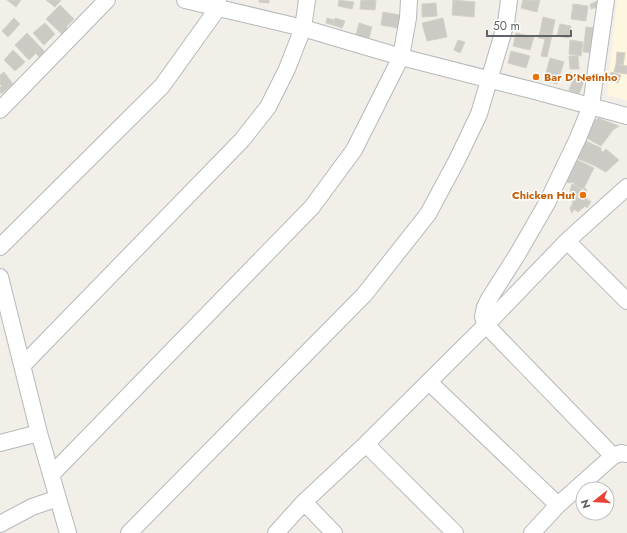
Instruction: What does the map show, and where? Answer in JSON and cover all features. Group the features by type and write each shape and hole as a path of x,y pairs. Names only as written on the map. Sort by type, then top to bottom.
{"street":[{"path":"0,110 106,0"},
{"path":"185,0 218,4 401,57 627,116"},
{"path":"23,365 242,140 268,108 287,69 303,28 307,0"},
{"path":"52,474 312,207 354,150 401,57 408,18 409,0"},
{"path":"129,533 364,295 428,214 457,160 479,114 488,79 506,23 509,0"},
{"path":"538,531 558,505 622,457 486,325 483,317 489,298 517,255 547,203 578,138 591,106 606,0"},
{"path":"0,247 162,86 218,4"},
{"path":"276,533 304,502 429,382 567,241 626,190"},
{"path":"567,241 627,301"},
{"path":"0,277 39,433 68,533"},
{"path":"429,382 558,505"},
{"path":"0,443 39,433"},
{"path":"366,444 455,533"},
{"path":"0,524 32,507 58,498"},
{"path":"304,502 334,533"}],"shaded area":[{"path":"617,0 627,0 627,100 607,95"}],"building":[{"path":"7,0 21,0 16,7"},
{"path":"46,0 61,0 55,7"},
{"path":"259,0 269,0 269,3 259,2"},
{"path":"339,0 354,2 352,9 338,6"},
{"path":"361,0 376,0 375,10 360,9"},
{"path":"453,0 475,2 474,17 452,15"},
{"path":"523,0 540,0 537,12 521,8"},
{"path":"598,1 600,6 591,9 590,4"},
{"path":"436,3 437,16 422,17 422,4"},
{"path":"573,4 588,6 586,21 571,19"},
{"path":"60,5 74,19 66,27 71,32 66,38 46,19"},
{"path":"383,12 400,15 398,28 381,25"},
{"path":"543,17 555,20 552,35 540,32"},
{"path":"14,18 20,24 8,37 2,31"},
{"path":"327,18 334,20 333,25 326,23"},
{"path":"335,18 345,21 342,28 333,25"},
{"path":"443,18 447,37 427,41 422,23"},
{"path":"45,23 55,34 44,45 33,33"},
{"path":"359,23 372,27 369,38 356,35"},
{"path":"560,24 571,26 569,38 557,36"},
{"path":"586,27 597,28 595,53 583,52"},
{"path":"540,32 552,35 547,57 541,56 545,39 538,38"},
{"path":"27,33 45,52 39,57 36,53 29,60 15,45"},
{"path":"516,33 534,37 530,50 513,46"},
{"path":"458,40 465,42 460,53 454,50"},
{"path":"570,40 583,42 581,56 569,54"},
{"path":"13,50 25,62 15,71 4,60"},
{"path":"511,51 530,56 526,68 508,63"},
{"path":"617,52 625,53 623,65 616,64"},
{"path":"569,56 578,56 579,69 570,69"},
{"path":"550,58 564,62 557,84 544,80"},
{"path":"616,64 627,66 627,74 614,72"},
{"path":"4,72 13,84 1,94 0,87 2,86 0,84 0,75"},
{"path":"611,72 621,75 618,83 609,79"},
{"path":"574,77 584,81 579,94 569,90"},
{"path":"598,118 619,126 613,130 601,146 581,135 594,120"},
{"path":"579,138 601,148 601,151 603,152 606,149 619,160 606,172 574,157"},
{"path":"573,158 594,168 584,188 582,189 574,185 572,182 566,182 568,180 563,178"},
{"path":"572,184 583,191 585,188 587,190 582,198 579,195 577,197 572,196 573,192 570,190"},
{"path":"574,197 585,198 588,199 588,201 591,201 587,208 585,206 578,212 574,209 572,213 570,208"}],"place":[{"name":"Bar D’Netinho","path":"536,77"},
{"name":"Chicken Hut","path":"583,195"}]}
